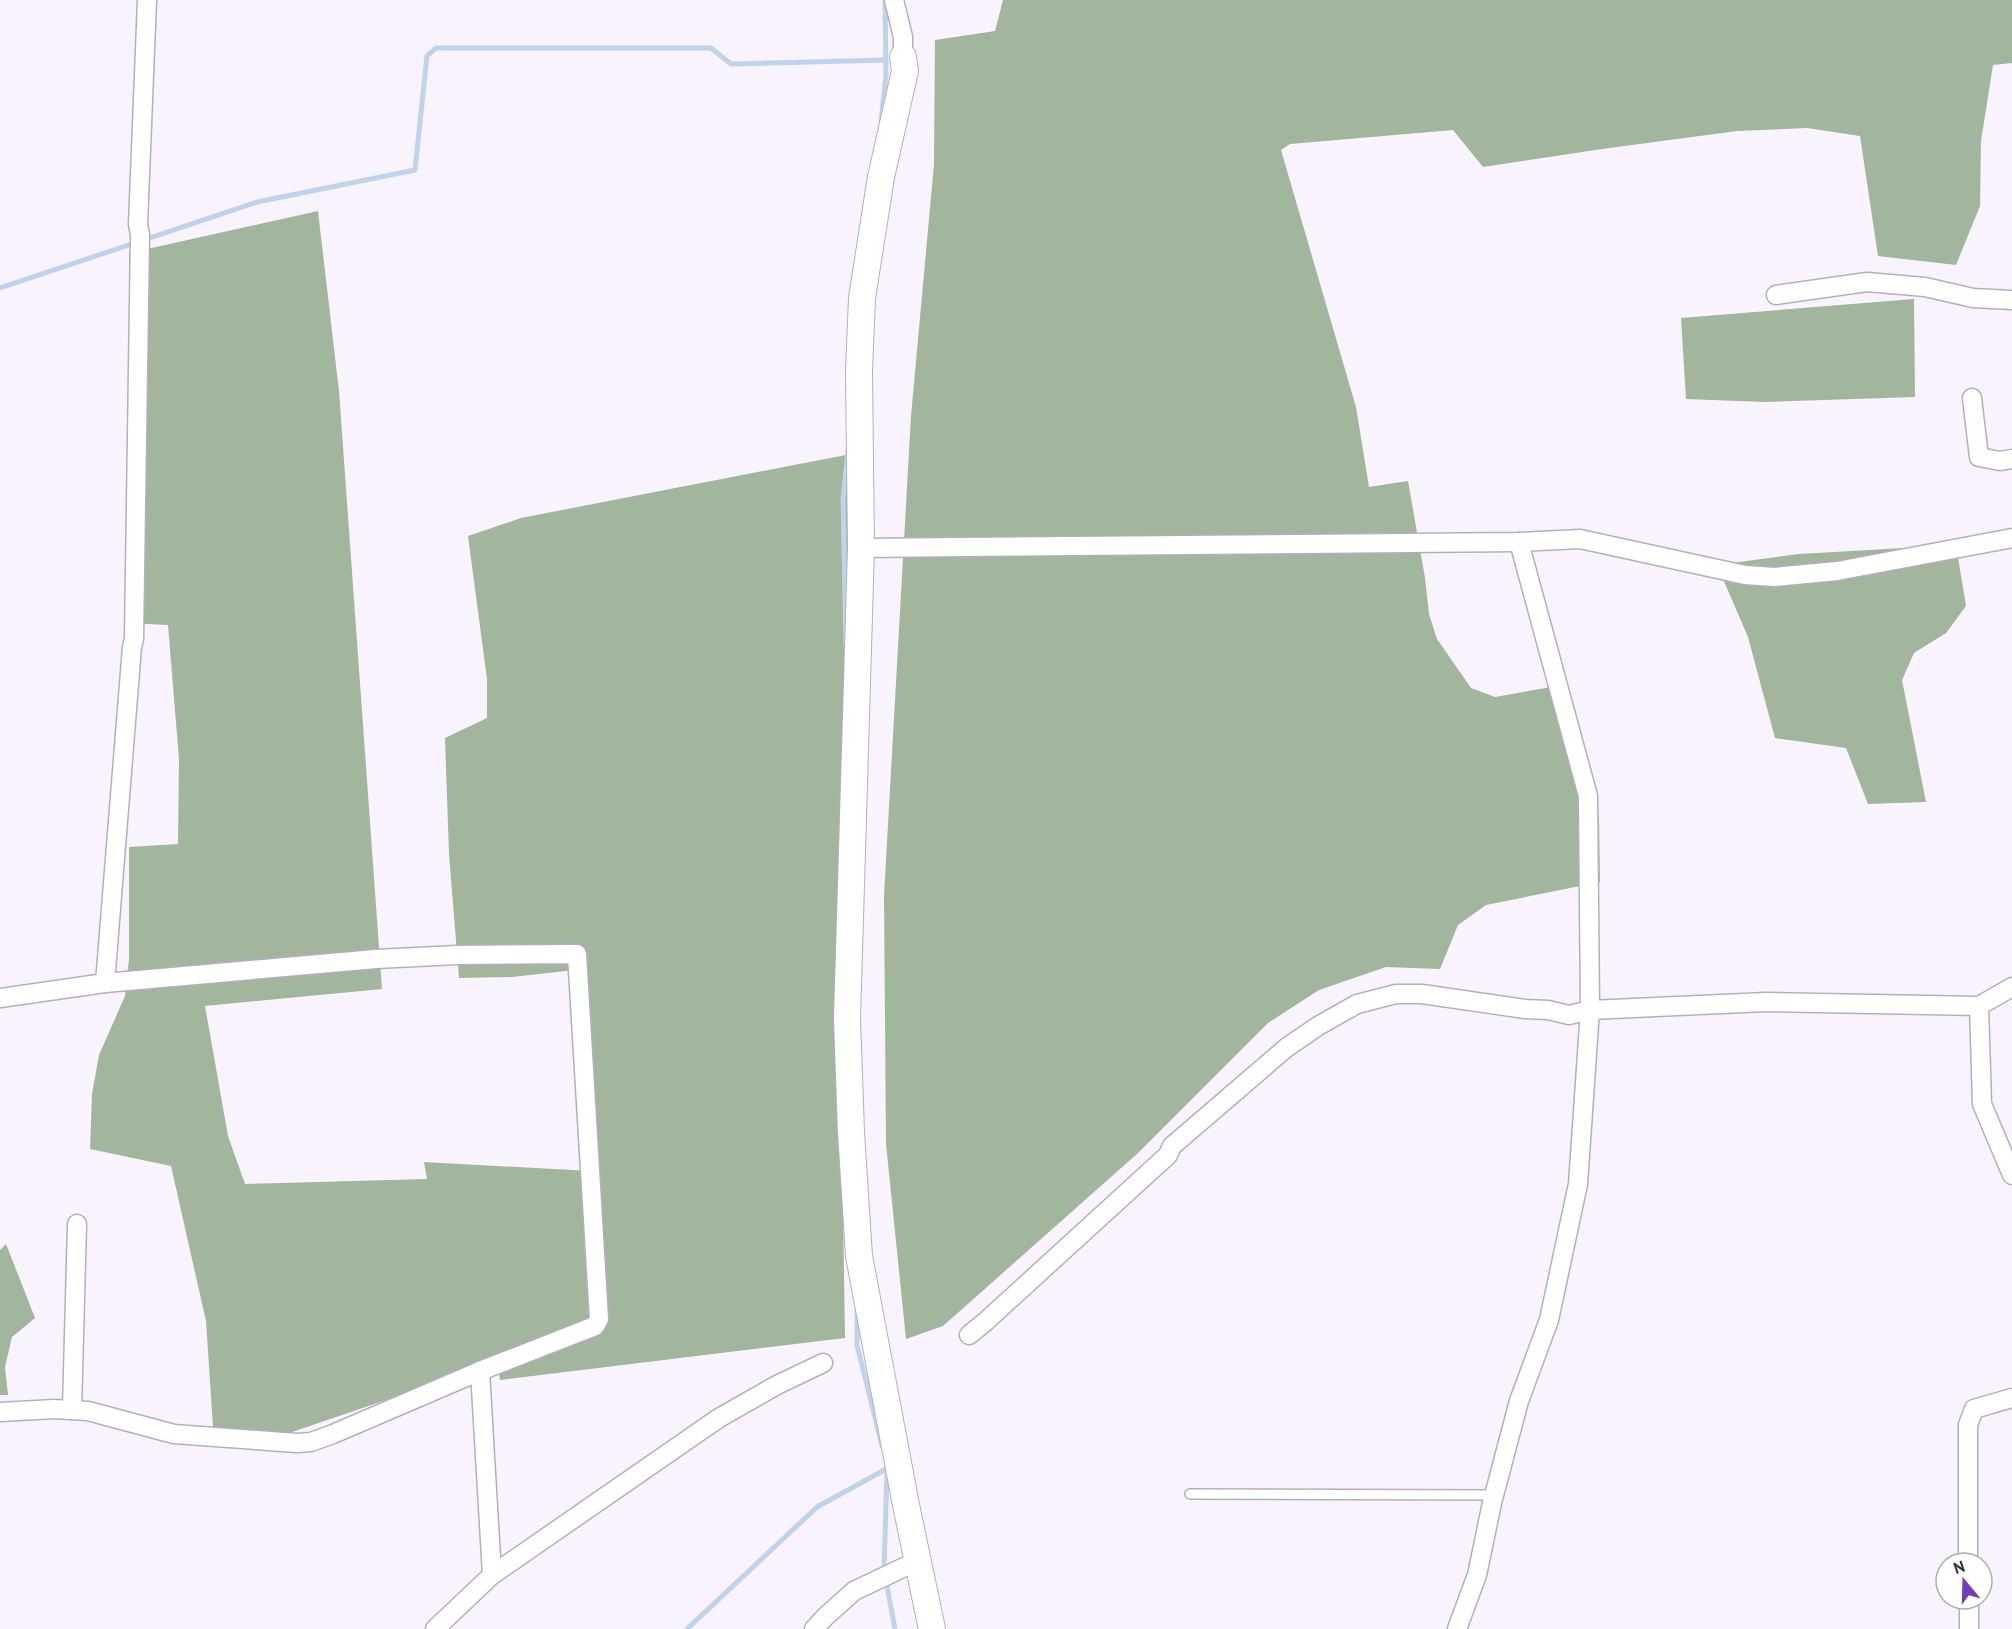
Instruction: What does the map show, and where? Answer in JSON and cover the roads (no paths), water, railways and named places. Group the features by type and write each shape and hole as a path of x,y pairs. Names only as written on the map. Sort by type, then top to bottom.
{"street":[{"path":"105,983 134,639 140,236 138,224 147,0"},
{"path":"894,0 903,37 905,71 881,177 862,298 859,371 861,548 847,1019 859,1256 932,1629"},
{"path":"1776,295 1867,282 1925,287 1973,298 2012,300"},
{"path":"1972,398 1979,457 2000,461 2012,459"},
{"path":"861,548 1519,542 1580,539 1745,575 1774,577 1837,571 2012,538"},
{"path":"1457,1629 1477,1575 1494,1496 1519,1401 1549,1320 1578,1184 1590,1010 1587,796 1519,542"},
{"path":"0,998 105,983 376,959 457,955 576,954 599,1319 595,1326 480,1371 311,1442 297,1443 174,1434 88,1411 54,1409 0,1412"},
{"path":"969,1335 1168,1155 1172,1146 1278,1055 1318,1026 1357,1004 1396,994 1422,994 1525,1009 1548,1010 1569,1015 1590,1010 1766,1002 1979,1006 2012,987"},
{"path":"1979,1006 1982,1104 2012,1175"},
{"path":"72,1410 77,1224"},
{"path":"435,1629 492,1575 719,1418 777,1385 823,1363"},
{"path":"480,1371 492,1575"},
{"path":"1968,1551 1968,1425 1974,1409 2012,1398"},
{"path":"814,1629 854,1591 917,1561"},
{"path":"1969,1611 1969,1629"}],"lane":[{"path":"1190,1494 1494,1496"}],"waterway":[{"path":"881,122 886,75 885,0"},
{"path":"0,288 257,202 415,170 427,56 436,48 711,48 731,64 886,60"},
{"path":"846,645 843,499 848,451"},
{"path":"857,1309 857,1345 882,1446"},
{"path":"687,1629 817,1507 888,1468"},
{"path":"884,1571 887,1470"},
{"path":"886,1581 895,1629"}]}
